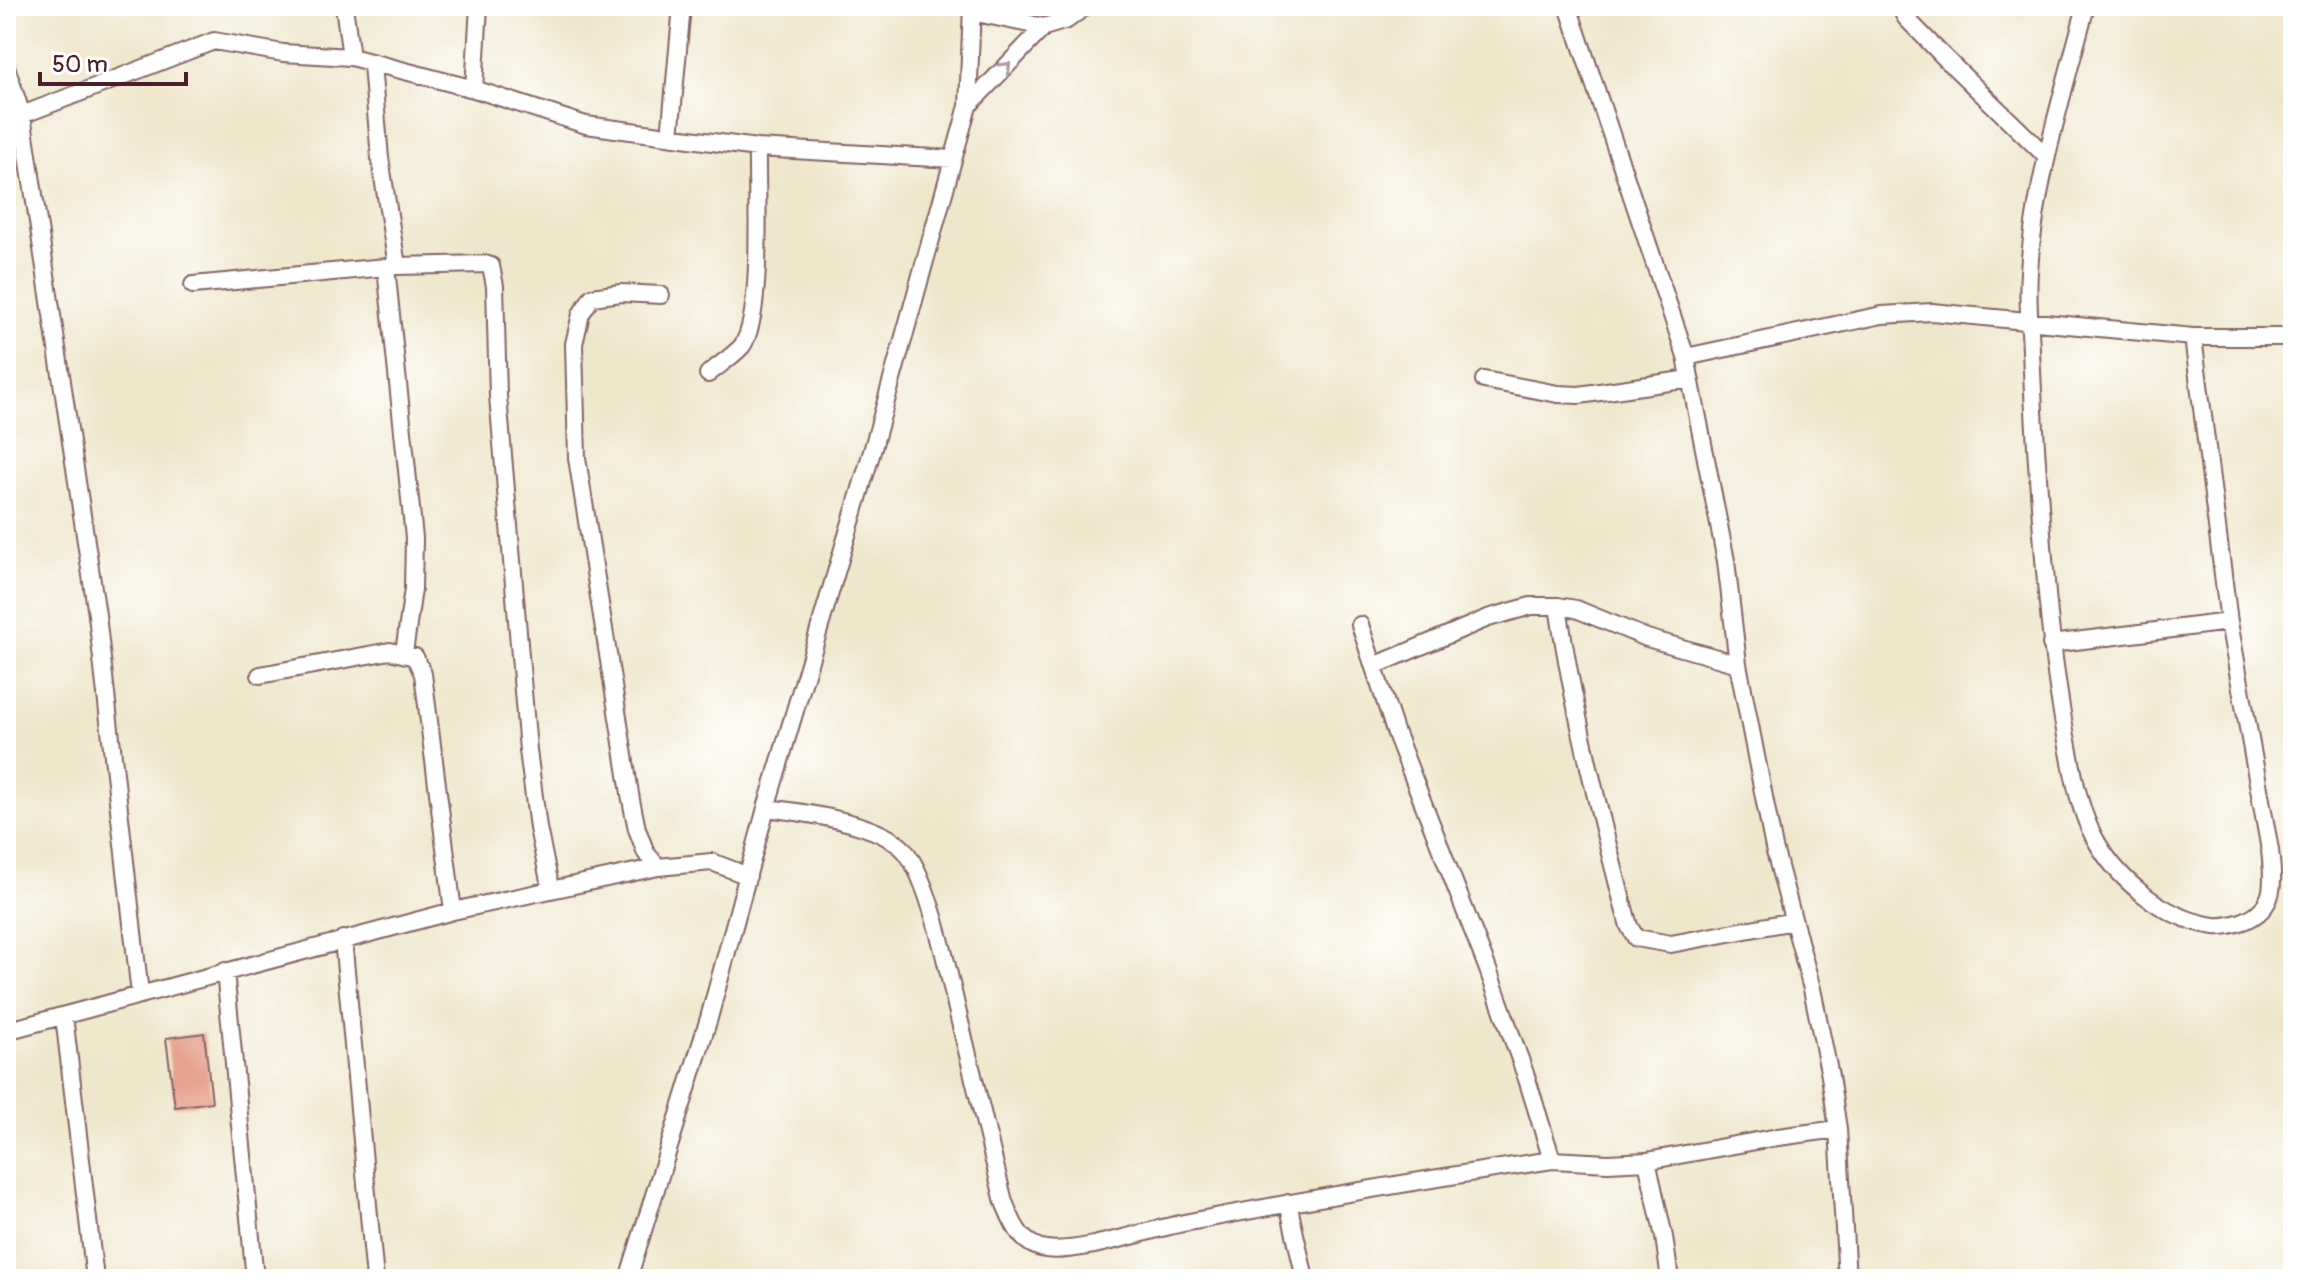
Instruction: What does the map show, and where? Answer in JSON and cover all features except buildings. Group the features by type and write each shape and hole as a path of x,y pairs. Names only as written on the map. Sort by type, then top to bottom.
{"street":[{"path":"344,6 351,57"},
{"path":"474,89 479,6"},
{"path":"670,136 682,6"},
{"path":"968,106 1044,27 1067,20 1086,6"},
{"path":"1568,6 1686,357 1726,561 1738,664 1774,848 1812,989 1838,1129 1847,1279"},
{"path":"1899,6 1906,18 1945,58 2047,157"},
{"path":"2086,6 2047,157 2030,263 2035,442 2051,644 2073,772 2090,829 2113,866 2137,890 2174,912 2215,926 2233,925 2253,917 2269,903 2273,881 2229,622 2193,337"},
{"path":"628,1279 709,1018 766,808 873,448 968,106 972,9 1044,27"},
{"path":"6,129 22,115 214,41 283,53 351,57 372,65 474,89 586,125 757,148 952,159"},
{"path":"372,65 414,538 411,602 404,653"},
{"path":"6,67 22,115 97,615 140,994"},
{"path":"708,374 742,345 752,322 756,297 757,148"},
{"path":"193,285 391,266 491,266 498,396 528,750 538,828 551,890"},
{"path":"658,867 646,853 637,829 614,699 577,458 574,344 581,314 592,297 621,293 661,295"},
{"path":"1686,357 1882,315 1932,312 2193,337 2293,337"},
{"path":"1484,380 1579,395 1690,379"},
{"path":"1374,666 1488,618 1531,606 1576,609 1647,638 1738,664"},
{"path":"1558,606 1570,685 1583,741 1624,908 1636,938 1671,944 1794,921"},
{"path":"2051,644 2229,622"},
{"path":"1360,625 1395,731 1487,967 1552,1160"},
{"path":"260,675 390,651 415,657 423,674 453,911"},
{"path":"766,808 805,813 857,826 898,843 909,854 934,917 1004,1202 1017,1232 1028,1243 1042,1249 1074,1249 1288,1203 1552,1160 1608,1163 1647,1161 1838,1129"},
{"path":"6,1031 453,911 658,867 712,862 748,876"},
{"path":"343,939 375,1279"},
{"path":"225,971 255,1279"},
{"path":"64,1016 95,1279"},
{"path":"1647,1161 1670,1279"},
{"path":"1288,1203 1305,1279"}]}
